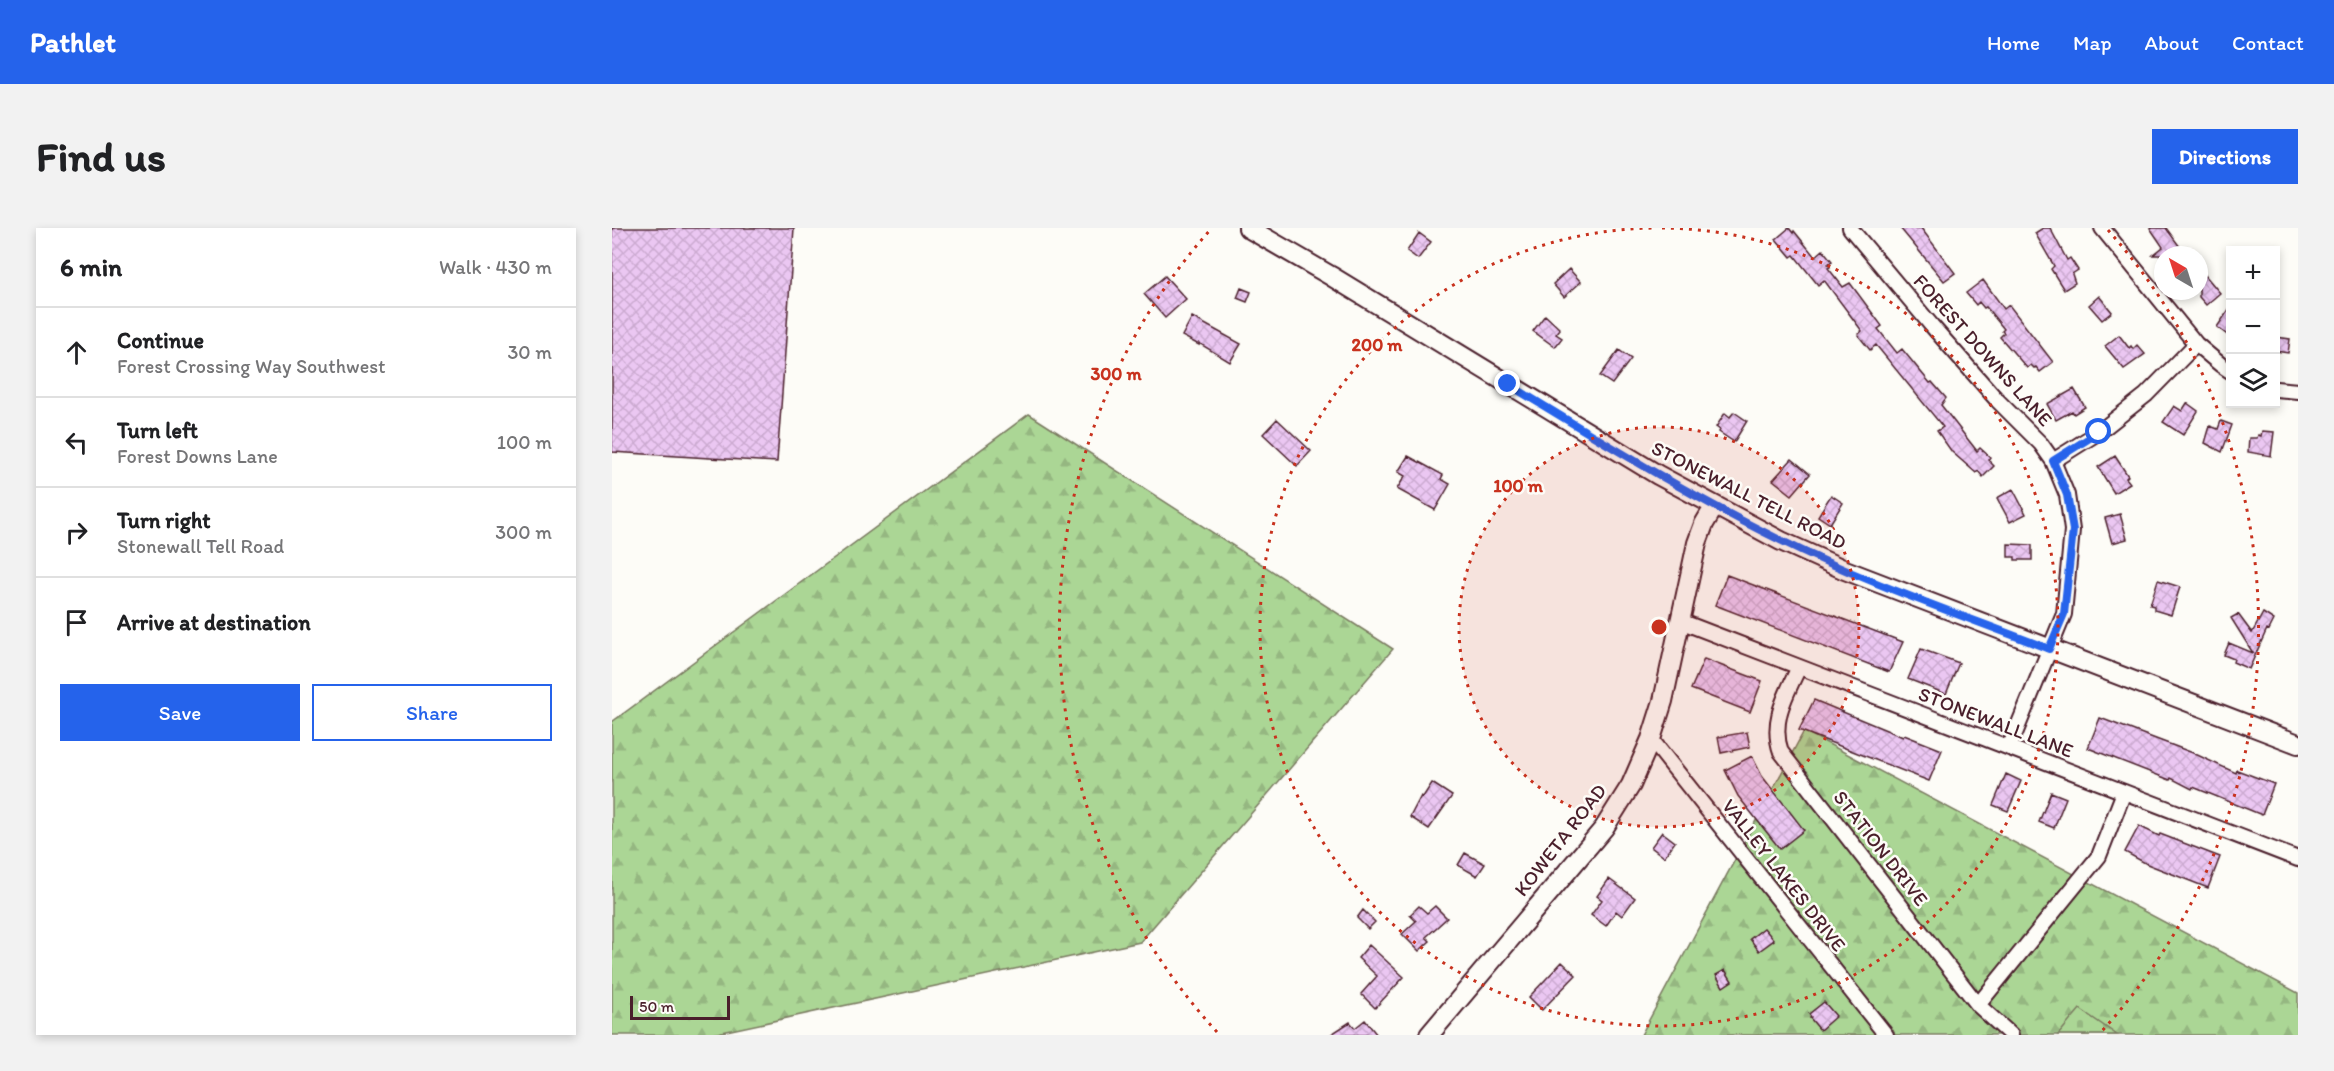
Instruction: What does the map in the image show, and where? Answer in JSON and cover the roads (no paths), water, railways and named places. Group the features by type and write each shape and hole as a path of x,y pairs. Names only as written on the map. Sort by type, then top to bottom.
{"street":[{"name":"STONEWALL TELL ROAD","path":"1248,228 1714,507 1781,541 1845,570 2298,744"},
{"name":"FOREST DOWNS LANE","path":"1850,228 1997,400 2041,444 2053,461 2067,495 2073,530 2064,614 2009,748"},
{"path":"2102,228 2196,344 2226,368"},
{"path":"2053,461 2099,432 2146,395 2196,344"},
{"path":"2280,389 2298,391"},
{"name":"KOWETA ROAD","path":"1429,1035 1604,828 1631,785 1651,739 1663,701 1696,543 1714,507"},
{"name":"STONEWALL LANE","path":"1680,621 2298,859"},
{"name":"STATION DRIVE","path":"1799,667 1781,705 1776,726 1781,752 1978,1005 2011,1035"},
{"name":"VALLEY LAKES DRIVE","path":"1651,739 1886,1035"},
{"path":"1978,1005 2098,856 2124,792"}]}
